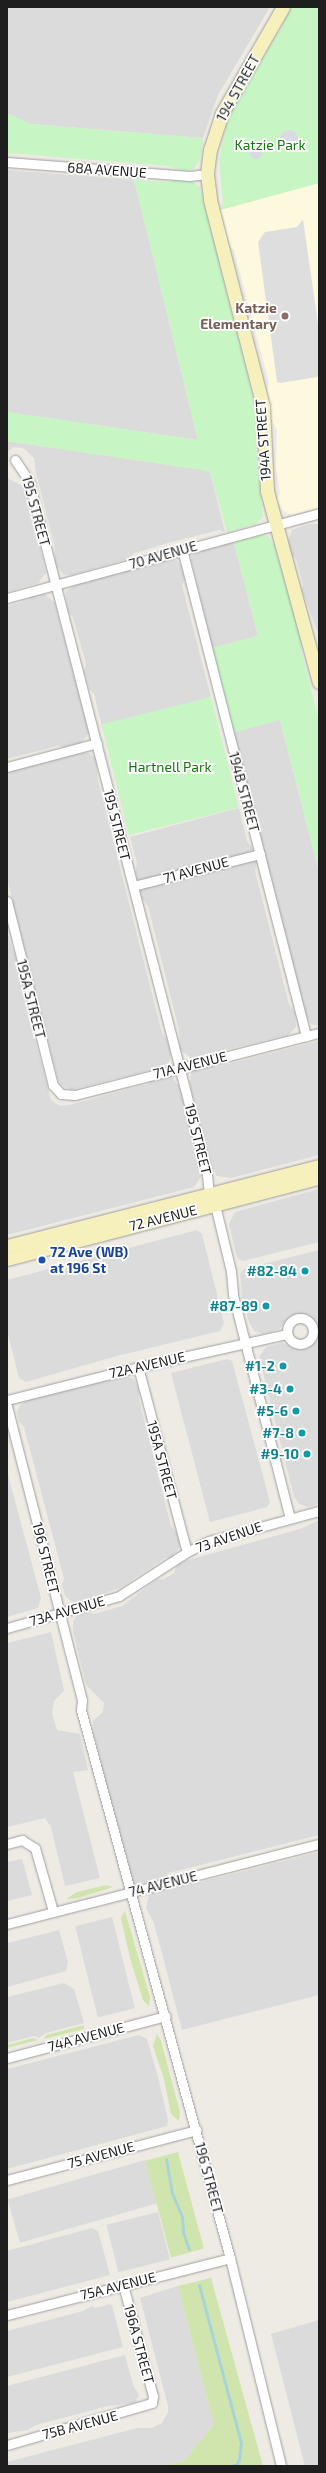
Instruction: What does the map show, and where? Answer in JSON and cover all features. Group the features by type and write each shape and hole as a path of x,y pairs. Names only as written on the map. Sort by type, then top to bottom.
{"street":[{"name":"194 STREET","path":"207,174 210,149 222,113 283,7"},
{"name":"68A AVENUE","path":"7,162 189,176 207,174"},
{"name":"194A STREET","path":"207,174 210,200 263,406 264,471 275,525 319,682"},
{"name":"195 STREET","path":"16,460 29,481 97,743 231,1271 233,1295 290,1518"},
{"name":"70 AVENUE","path":"7,598 182,549 319,513"},
{"name":"194B STREET","path":"182,549 306,1036"},
{"path":"7,767 97,743"},
{"name":"71 AVENUE","path":"133,886 260,854"},
{"name":"195A STREET","path":"7,901 53,1085 61,1094"},
{"name":"71A AVENUE","path":"61,1094 75,1095 180,1067 319,1033"},
{"name":"72 AVENUE","path":"7,1259 122,1228 144,1217 212,1199 319,1166"},
{"name":"72 AVENUE","path":"7,1246 212,1199 319,1178"},
{"name":"72A AVENUE","path":"7,1400 138,1367 287,1334"},
{"name":"195A STREET","path":"138,1367 187,1552"},
{"name":"196 STREET","path":"7,1406 82,1700 81,1710 124,1874 131,1892 166,2016 230,2258 281,2466"},
{"name":"73 AVENUE","path":"126,1592 187,1552 223,1536 319,1511"},
{"name":"73A AVENUE","path":"7,1628 104,1602 126,1592"},
{"path":"7,1844 22,1840 35,1848 53,1911"},
{"name":"74 AVENUE","path":"7,1924 319,1844"},
{"name":"74A AVENUE","path":"7,2058 166,2016"},
{"name":"75 AVENUE","path":"7,2180 196,2130"},
{"name":"75A AVENUE","path":"7,2315 230,2258"},
{"name":"196A STREET","path":"123,2285 153,2396 152,2403"},
{"name":"75B AVENUE","path":"7,2445 152,2403"}],"shaded area":[{"path":"7,7 270,7 218,95 203,138 31,124 14,118 7,113"},
{"path":"289,130 295,133 298,139 295,145 289,148 283,145 280,139 283,133"},
{"path":"254,147 258,147 262,153 258,159 254,159 250,155 250,151"},
{"path":"7,170 134,180 198,440 7,412"},
{"name":"Katzie Elementary","path":"319,183 319,508 291,515 281,509 277,499 280,493 276,465 277,429 272,422 267,391 269,383 234,250 230,246 220,210"},
{"path":"303,219 319,331 319,374 317,377 280,383 277,382 258,242 265,232 297,227"},
{"path":"7,441 210,471 225,532 219,530 168,543 135,553 127,559 72,575 64,575 55,564 55,548 36,473 34,458 23,448 14,447 7,452"},
{"path":"7,478 25,487 46,573 38,583 7,592"},
{"path":"309,524 319,524 319,636 302,590 303,584 296,559 291,554 287,543 292,530"},
{"path":"233,540 258,636 212,648 191,558 195,551"},
{"path":"169,557 177,560 181,566 185,579 182,585 211,697 102,727 94,694 89,689 84,671 86,664 73,617 67,612 66,592 75,584 128,569 135,570 153,565"},
{"path":"45,594 55,603 89,733 81,743 65,747 57,746 7,759 7,606 25,601 30,596"},
{"path":"280,720 319,873 319,1026 311,1024 305,1013 234,732"},
{"path":"82,753 89,753 96,759 98,781 162,1033 168,1041 171,1054 169,1062 162,1067 71,1090 63,1086 58,1080 7,878 7,772"},
{"path":"239,808 247,841 253,849 257,860 255,871 289,1004 295,1013 296,1027 288,1035 191,1058 180,1050 179,1030 148,906 142,898 135,874 137,863 130,837"},
{"path":"7,932 22,978 20,983 51,1100 60,1106 69,1105 148,1084 152,1080 172,1077 181,1089 201,1170 201,1177 194,1187 7,1235"},
{"path":"319,1041 319,1155 231,1178 217,1176 211,1167 190,1085 191,1073 197,1068 210,1065 216,1067"},
{"path":"319,1189 319,1242 243,1261 237,1258 229,1224 235,1212"},
{"path":"197,1230 202,1234 224,1323 220,1331 113,1357 26,1382 19,1378 7,1330 7,1280"},
{"path":"319,1250 319,1504 308,1507 299,1504 294,1497 259,1357 266,1347 282,1343 295,1347 306,1348 314,1341 317,1329 312,1319 300,1314 289,1318 279,1329 263,1334 254,1331 249,1322 242,1297 240,1274 244,1269"},
{"path":"227,1359 232,1361 270,1502 267,1507 210,1522 171,1373"},
{"path":"122,1375 134,1379 139,1389 139,1400 171,1526 177,1533 180,1546 171,1558 165,1558 122,1587 75,1604 65,1596 62,1584 64,1579 24,1427 19,1422 17,1412 20,1405 27,1400"},
{"path":"7,1471 41,1598 38,1608 7,1617"},
{"path":"319,1520 319,1835 169,1873 164,1878 131,1886 94,1734 93,1721 103,1712 104,1703 86,1685 73,1631 73,1621 78,1615 86,1612 94,1614 122,1606 156,1580 164,1579 174,1573 177,1565 188,1560 300,1529"},
{"path":"51,1632 64,1691 54,1701 52,1713 57,1730 80,1734 88,1770 73,1772 100,1878 65,1886 51,1827 45,1818 7,1827 7,1643"},
{"path":"319,1852 319,1995 182,2030 154,1923 146,1908 149,1895 156,1891 194,1881 201,1882"},
{"path":"22,1859 32,1895 7,1901 7,1862"},
{"path":"112,1917 135,2008 98,2017 75,1926"},
{"path":"59,1930 68,1962 66,1971 7,1987 7,1943"},
{"path":"64,1983 74,1989 84,2023 46,2033 39,2038 34,2036 7,2043 7,1997"},
{"path":"139,2035 147,2039 168,2120 167,2126 7,2169 7,2069"},
{"path":"145,2160 157,2203 20,2243 8,2199"},
{"path":"158,2212 170,2260 118,2272 107,2225"},
{"path":"92,2228 98,2231 110,2275 7,2302 7,2251"},
{"path":"178,2286 214,2424 184,2461 162,2466 7,2466 7,2462 137,2428 152,2428 162,2423 168,2412 168,2406 140,2298"},
{"path":"110,2304 112,2306 123,2347 7,2377 7,2331 83,2311 92,2306 96,2308"},
{"path":"319,2320 319,2466 305,2466 271,2334"},
{"path":"125,2355 133,2385 139,2395 135,2403 108,2406 36,2425 28,2430 7,2433 7,2386"}],"green space":[{"name":"Katzie Park","path":"291,7 319,7 319,183 220,210 223,203 219,159 227,123 238,97 280,31"},
{"path":"7,113 31,124 203,138 200,160 193,169 184,171 168,166 7,153"},
{"path":"176,179 192,181 200,188 255,406 257,465 263,516 256,524 227,532 210,471 7,441 7,412 198,440 134,180 168,182"},
{"path":"257,534 268,536 274,545 302,641 301,650 319,721 319,873 280,720 234,732 212,648 258,636 233,540"},
{"name":"Hartnell Park","path":"211,697 239,808 129,835 101,724"},
{"path":"107,1885 113,1887 78,1898 66,1899 77,1892"},
{"path":"125,1911 150,1997 149,2006 143,2000 130,1958 121,1918"},
{"path":"84,2025 84,2029 44,2039 46,2035"},
{"path":"157,2034 161,2041 180,2112 179,2121 171,2114 164,2079 153,2046"},
{"path":"33,2038 38,2040 7,2048 7,2045"},
{"path":"178,2152 204,2249 171,2257 145,2161"},
{"path":"211,2278 263,2466 162,2466 184,2461 214,2424 178,2286"}],"waterway":[{"path":"166,2159 172,2193 182,2217 183,2232 189,2249"},
{"path":"199,2285 241,2443 239,2459 237,2464 232,2466"}],"place":[{"name":"Katzie Elementary","path":"285,316"},
{"name":"72 Ave (WB) at 196 St","path":"42,1260"},
{"name":"#82-84","path":"305,1271"},
{"name":"#87-89","path":"266,1306"},
{"name":"#1-2","path":"283,1366"},
{"name":"#3-4","path":"290,1389"},
{"name":"#5-6","path":"296,1411"},
{"name":"#7-8","path":"302,1433"},
{"name":"#9-10","path":"307,1454"}]}
